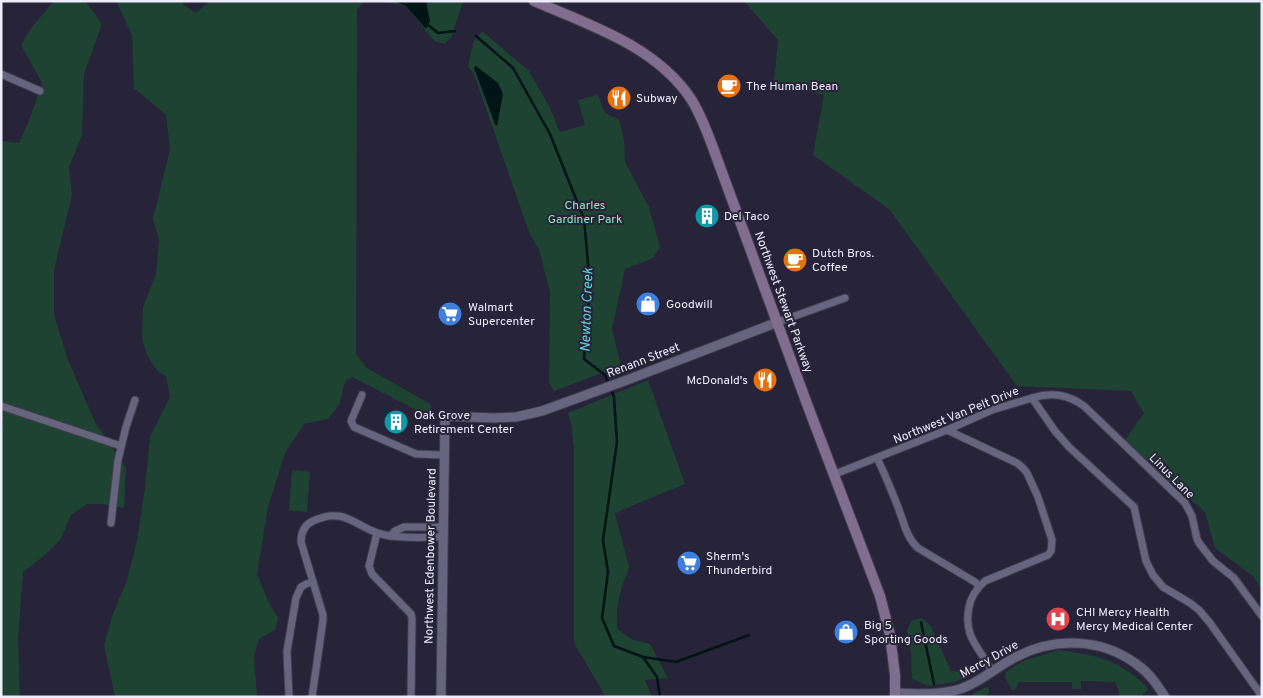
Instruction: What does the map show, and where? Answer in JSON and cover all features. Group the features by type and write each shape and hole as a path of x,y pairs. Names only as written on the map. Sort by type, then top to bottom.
{"main road":[{"name":"Northwest Stewart Parkway","path":"534,1 636,48 664,68 673,77 698,112 712,144 884,609 892,644 896,695"}],"street":[{"path":"1,74 40,91"},
{"name":"Renann Street","path":"444,416 516,417 542,411 845,298"},
{"name":"Linus Lane","path":"1032,398 1044,394 1058,395 1084,406 1185,503 1192,516 1199,543 1213,561 1234,578 1262,616"},
{"path":"362,396 351,421 354,427 416,454 444,455"},
{"name":"Northwest Van Pelt Drive","path":"835,474 947,430 992,410 1032,398 1069,448 1134,507 1146,561 1153,576 1163,587 1195,606 1210,623 1261,697"},
{"path":"111,523 118,460 135,400"},
{"path":"1,406 121,446"},
{"name":"Northwest Edenbower Boulevard","path":"441,697 444,416"},
{"path":"947,430 1023,468 1038,497 1052,540 1051,551 1048,555 992,578 979,586 972,596 967,622 969,632 992,671"},
{"path":"878,458 912,543 979,586"},
{"path":"312,697 323,615 300,542 302,530 308,524 318,519 334,515 348,518 376,533 390,536 443,536"},
{"path":"390,536 395,531 404,527 443,527"},
{"path":"376,533 369,566 370,570 411,614 412,618 411,697"},
{"path":"289,697 287,650 296,598 301,587 313,582"},
{"name":"Mercy Drive","path":"896,695 926,694 960,689 976,682 1016,657 1039,647 1059,643 1083,643 1107,648 1127,658 1154,680 1165,697"}],"green space":[{"path":"54,1 85,1 102,24 84,74 82,135 69,167 72,195 54,270 54,315 68,360 95,422 126,468 124,508 102,504 87,504 71,515 60,540 45,555 23,572 18,640 20,697 1,697 1,439 3,421 1,416 1,141 19,143 30,118 42,83 21,45 32,27"},
{"path":"116,1 182,1 184,5 196,13 210,1 365,1 357,10 356,354 367,368 430,404 432,412 430,417 352,377 345,382 339,405 328,419 304,424 285,453 268,507 257,574 269,603 278,618 275,630 259,639 254,656 257,697 115,697 104,645 113,614 127,580 137,541 150,437 170,397 166,376 158,372 147,355 142,339 143,307 156,274 159,240 153,219 170,149 166,115 134,88 132,35"},
{"path":"371,1 463,1 452,36 445,44 434,41 405,5"},
{"path":"744,1 1262,1 1262,590 1254,577 1215,548 1205,512 1123,443 1144,413 1131,391 1017,386 889,209 813,155 824,95 774,82 778,40"},
{"name":"Charles Gardiner Park","path":"482,31 529,71 549,106 560,132 585,125 578,100 598,95 605,113 619,120 624,140 625,162 649,207 660,247 653,258 625,269 612,329 621,366 554,391 549,383 550,292 539,250 529,232 474,74 468,66 474,41"},
{"path":"648,380 685,484 615,514 629,567 621,589 617,610 617,629 633,640 650,644 668,678 645,680 652,697 606,697 574,643 574,449 568,413"},
{"path":"292,470 310,472 307,512 289,510"},
{"path":"922,618 931,626 951,671 973,673 955,682 928,686 912,679 911,652 907,631 911,621"},
{"path":"1059,650 1090,655 1109,661 1134,676 1148,690 1141,697 1119,697 1119,691 1115,682 1081,681 1081,689 1072,689 1072,682 1019,682 1015,690 1012,690 1005,677 1006,672 1023,661"},
{"path":"989,687 986,697 973,697 972,694"}],"shaded area":[{"path":"391,1 426,1 430,21 426,29 405,5"},
{"path":"476,66 498,83 503,94 497,126 474,68"}],"waterway":[{"name":"Newton Creek","path":"427,24 438,33 455,31"},
{"name":"Newton Creek","path":"476,36 513,68 550,134 584,219 590,285 584,359 605,375 614,397 617,442 603,540 608,572 602,618 614,646 643,657 657,677 660,697"},
{"path":"921,622 934,684"},
{"path":"643,657 676,662 749,635"}],"place":[{"name":"The Human Bean","path":"729,86"},
{"name":"Subway","path":"619,98"},
{"name":"Del Taco","path":"707,216"},
{"name":"Dutch Bros. Coffee","path":"795,260"},
{"name":"Goodwill","path":"648,304"},
{"name":"Walmart Supercenter","path":"450,314"},
{"name":"McDonald's","path":"765,380"},
{"name":"Oak Grove Retirement Center","path":"396,422"},
{"name":"Sherm's Thunderbird","path":"689,563"},
{"name":"CHI Mercy Health Mercy Medical Center","path":"1058,619"},
{"name":"Big 5 Sporting Goods","path":"846,632"}]}
